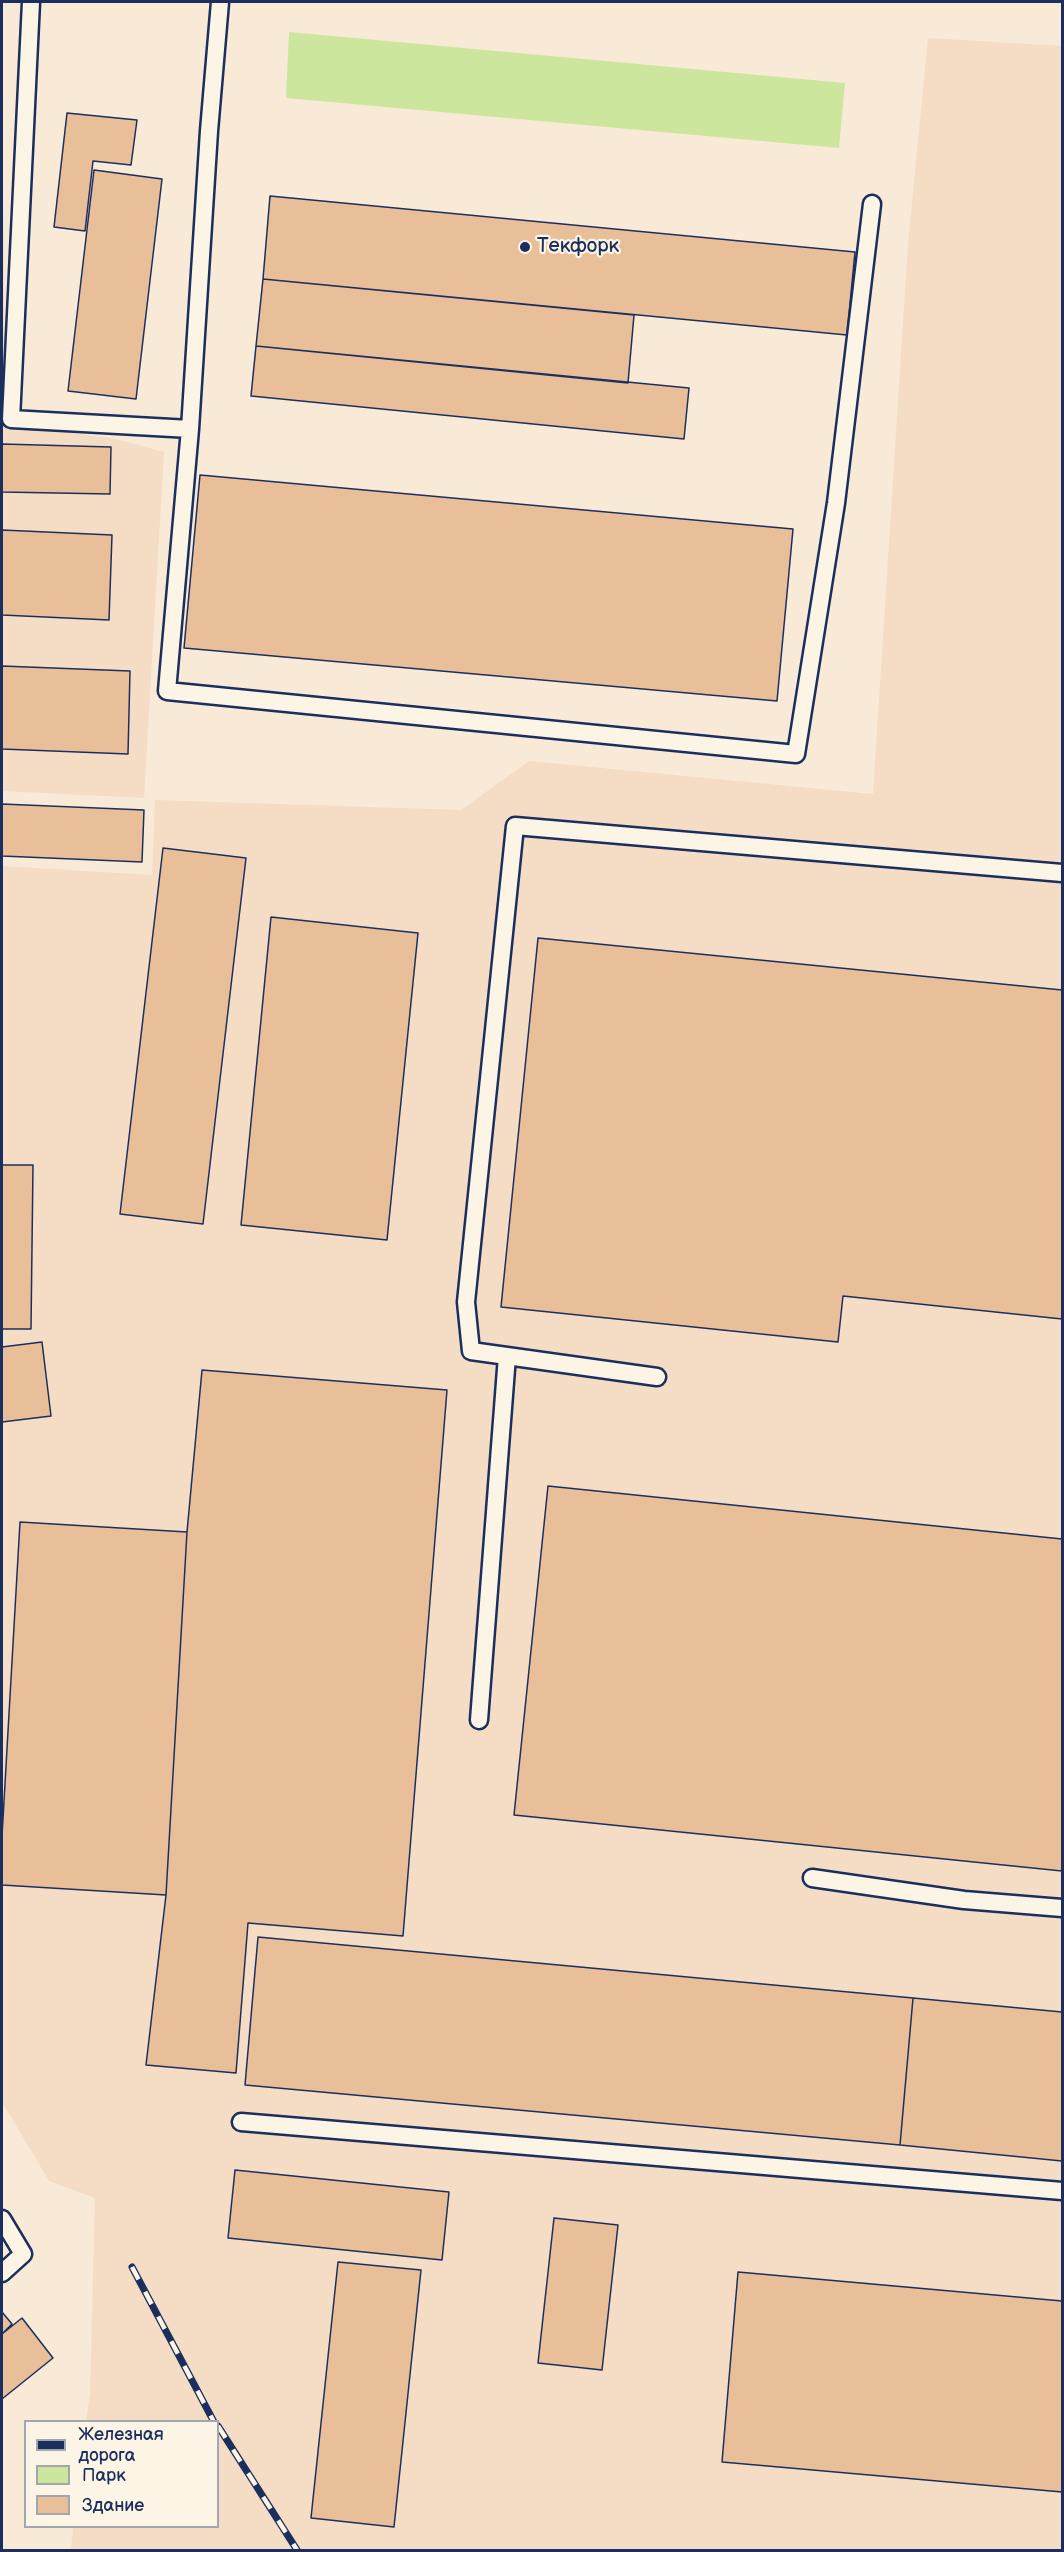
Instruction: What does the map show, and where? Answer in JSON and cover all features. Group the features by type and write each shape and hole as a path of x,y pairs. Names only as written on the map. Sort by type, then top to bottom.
{"lane":[{"path":"31,2 11,419 190,429"},
{"path":"220,2 209,131 190,429 167,691 796,754 836,502 873,204"},
{"path":"657,1377 471,1351 466,1302 515,826 1062,873"},
{"path":"479,1720 507,1356"},
{"path":"812,1878 964,1900 1062,1908"},
{"path":"241,2122 1062,2191"},
{"path":"2,2219 23,2254 2,2273"}],"shaded area":[{"path":"928,38 1062,46 1062,2550 71,2550 73,2528 219,2528 219,2420 86,2420 90,2394 95,2198 49,2181 2,2102 2,866 152,875 155,800 461,810 529,761 873,794 908,244"},
{"path":"2,130 6,424 116,439 164,452 144,798 2,791"}],"green space":[{"path":"289,32 845,83 839,148 286,98"}],"building":[{"path":"67,113 137,120 131,165 93,161 85,231 54,227"},
{"path":"94,170 162,179 136,399 68,391"},
{"path":"270,196 855,252 847,335 263,279"},
{"path":"263,279 634,315 628,383 256,346"},
{"path":"256,346 689,388 684,439 251,396"},
{"path":"2,444 111,447 110,494 2,492"},
{"path":"200,475 793,529 777,701 184,648"},
{"path":"2,530 112,535 109,620 2,615"},
{"path":"2,666 130,671 128,754 2,749"},
{"path":"2,804 144,810 142,862 2,856"},
{"path":"163,848 246,858 203,1224 120,1214"},
{"path":"271,917 418,933 387,1240 241,1225"},
{"path":"538,938 1062,990 1062,1319 843,1296 838,1342 501,1307"},
{"path":"2,1165 33,1165 31,1329 2,1329"},
{"path":"42,1342 51,1416 2,1422 2,1347"},
{"path":"202,1370 447,1390 403,1936 248,1923 236,2073 146,2065 166,1895 187,1532"},
{"path":"548,1486 1062,1539 1062,1871 514,1815"},
{"path":"20,1522 187,1532 166,1895 2,1885 2,1836"},
{"path":"258,1937 913,1998 900,2145 245,2085"},
{"path":"913,1998 1062,2012 1062,2161 900,2145"},
{"path":"235,2170 449,2192 442,2260 228,2238"},
{"path":"554,2218 618,2225 602,2370 538,2363"},
{"path":"338,2262 421,2270 394,2527 311,2518"},
{"path":"738,2272 1062,2301 1062,2492 722,2462"},
{"path":"2,2312 12,2324 2,2334"},
{"path":"22,2318 53,2358 2,2399 2,2334"}],"railway":[{"path":"132,2267 213,2420"},
{"path":"219,2428 297,2550"}],"place":[{"name":"Текфорк","path":"525,247"}]}
